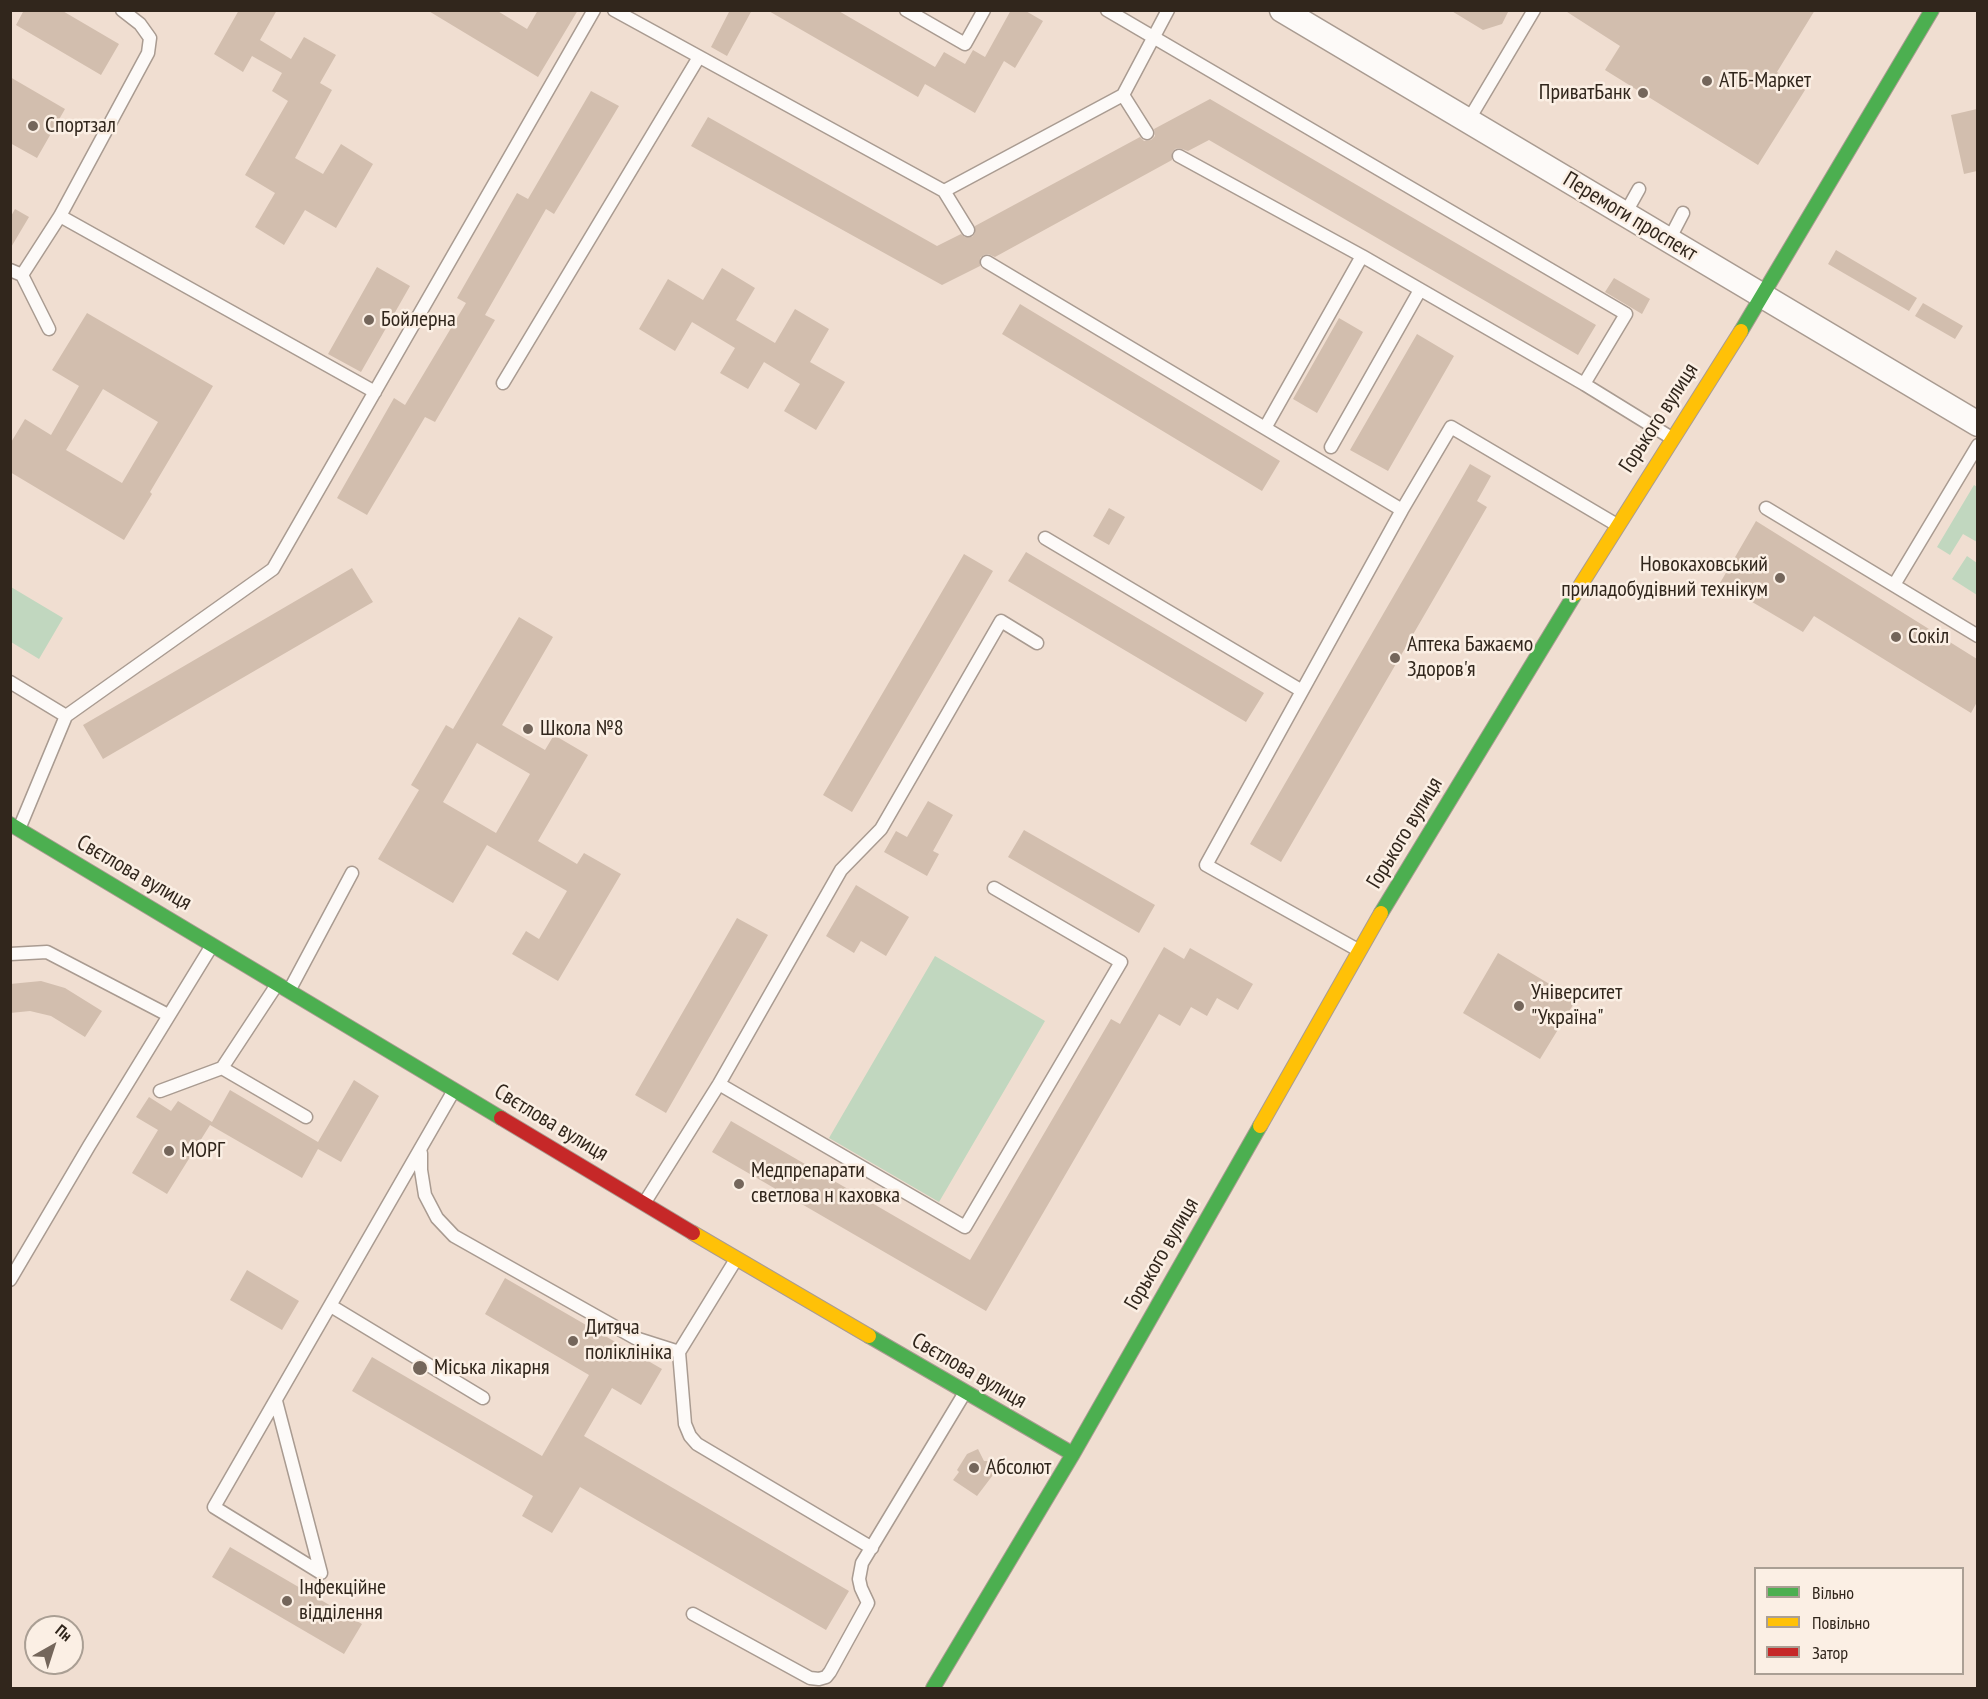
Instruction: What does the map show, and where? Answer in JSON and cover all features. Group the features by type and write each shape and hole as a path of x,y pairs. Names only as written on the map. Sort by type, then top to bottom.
{"street":[{"name":"Перемоги проспект","path":"1282,10 1977,424"},
{"name":"Горького вулиця","path":"933,1689 1072,1454 1358,950 1617,525 1762,296 1932,10"},
{"name":"Свєтлова вулиця","path":"15,827 736,1259 1072,1454"}],"lane":[{"path":"50,329 16,272 60,216 148,53 150,38 140,24 122,10"},
{"path":"15,827 66,716 273,569 594,10"},
{"path":"614,10 944,191 968,230"},
{"path":"906,10 965,44 984,10"},
{"path":"1107,10 1626,314 1584,384"},
{"path":"944,191 1123,95 1168,10"},
{"path":"1468,121 1534,10"},
{"path":"503,382 699,57"},
{"path":"1123,95 1147,133"},
{"path":"1179,156 1362,256 1584,384 1672,438"},
{"path":"1624,214 1639,189"},
{"path":"1669,240 1683,213"},
{"path":"60,216 375,392"},
{"path":"1265,428 1362,256"},
{"path":"987,262 1402,510"},
{"path":"1331,447 1420,290"},
{"path":"1358,950 1206,865 1402,510 1451,427 1617,525"},
{"path":"1894,585 1977,445"},
{"path":"1766,508 1977,636"},
{"path":"1045,538 1302,691"},
{"path":"645,1203 719,1084 841,870 881,829 1000,621 1037,643"},
{"path":"10,682 66,716"},
{"path":"160,1091 222,1068 283,988 352,873"},
{"path":"719,1084 965,1227 1121,962 994,888"},
{"path":"10,1280 168,1015 213,944"},
{"path":"10,954 47,952 168,1015"},
{"path":"222,1068 306,1117"},
{"path":"276,1401 321,1573 214,1507 454,1090"},
{"path":"421,1149 421,1170 425,1195 437,1218 454,1236 635,1338 679,1352"},
{"path":"736,1259 679,1352 685,1424 690,1436 697,1444 872,1548"},
{"path":"331,1306 483,1398"},
{"path":"693,1614 810,1678 819,1679 830,1672 868,1603 859,1579 862,1563 965,1393"}],"green space":[{"path":"1974,485 1977,487 1977,542 1963,534 1950,555 1937,547"},
{"path":"1967,556 1977,563 1977,595 1952,579"},
{"path":"11,587 63,618 39,659 11,642"},
{"path":"935,956 1045,1021 939,1202 829,1138"}],"building":[{"path":"24,10 61,10 119,44 101,75 16,25"},
{"path":"239,10 277,10 260,40 291,59 304,37 336,55 320,83 332,90 295,158 323,174 341,144 373,164 336,228 305,210 284,245 255,227 275,193 245,175 288,101 272,91 282,73 252,56 243,72 214,54"},
{"path":"427,10 496,10 527,29 538,10 578,10 538,77"},
{"path":"730,10 752,10 727,56 711,47"},
{"path":"767,10 837,10 935,67 944,52 965,64 973,50 985,57 1011,10 1024,10 1043,21 1015,68 1004,61 975,113 925,84 918,97"},
{"path":"1450,10 1509,10 1502,24 1483,30"},
{"name":"АТБ-Маркет","path":"1564,10 1815,10 1777,72 1805,90 1758,165 1605,70 1620,46"},
{"name":"Спортзал","path":"10,77 65,109 37,158 10,143"},
{"path":"591,91 619,106 554,214 546,209 485,315 495,320 435,422 425,417 367,515 337,498 394,398 405,405 466,303 457,298 517,193 528,199"},
{"path":"1210,99 1596,325 1578,355 1209,140 1188,151 1175,149 1172,153 1172,160 995,257 984,255 980,258 980,266 942,285 691,146 708,117 937,246 961,234 965,237 972,237 975,233 975,226 1140,137 1144,141 1151,140 1155,136 1154,129"},
{"path":"1977,109 1977,171 1964,174 1951,115"},
{"path":"15,209 29,217 10,249 10,218"},
{"path":"1836,250 1917,298 1909,311 1828,264"},
{"name":"Бойлерна","path":"377,267 410,286 361,372 328,354"},
{"path":"722,268 755,288 736,320 775,343 795,309 829,329 810,362 845,382 816,430 784,411 800,384 764,362 748,389 720,373 735,348 692,322 675,351 639,329 668,279 703,300"},
{"path":"1614,278 1650,299 1642,314 1605,292"},
{"path":"1923,303 1963,326 1955,339 1915,316"},
{"path":"1020,304 1280,461 1262,491 1002,334"},
{"path":"87,313 213,386 124,540 10,472 10,444 25,419 51,435 79,386 52,370","holes":["103,389 158,422 122,483 66,450"]},
{"path":"1339,318 1363,332 1317,413 1293,399"},
{"path":"1417,334 1454,356 1388,471 1350,450"},
{"path":"1470,464 1491,476 1477,501 1487,507 1281,862 1250,844"},
{"path":"1109,508 1125,517 1109,545 1093,536"},
{"path":"1756,521 1977,659 1977,702 1971,713 1814,616 1803,632 1720,583"},
{"path":"1026,552 1264,693 1246,722 1008,581"},
{"path":"964,554 993,571 852,812 823,795"},
{"path":"352,568 373,602 103,759 83,725"},
{"path":"519,617 553,637 502,725 545,750 554,735 588,755 538,841 577,864 584,853 621,874 558,981 512,954 526,931 539,939 567,891 487,845 453,903 378,859 419,790 411,785 446,725 453,729","holes":["477,743 530,774 496,833 443,802"]},
{"path":"928,801 953,815 933,851 939,854 927,876 884,852 896,831 907,837"},
{"path":"1024,830 1155,905 1139,933 1008,857"},
{"path":"856,885 909,917 886,956 861,941 854,953 826,936"},
{"path":"737,918 768,935 666,1113 635,1095"},
{"path":"1164,947 1184,959 1190,948 1253,984 1238,1010 1217,998 1207,1016 1191,1007 1180,1026 1159,1014 986,1311 712,1152 731,1121 970,1260 1111,1019 1120,1024"},
{"name":"Університет \"Україна\"","path":"1498,953 1576,1000 1540,1059 1463,1013"},
{"path":"41,981 65,988 102,1011 85,1037 51,1016 30,1011 10,1013 10,984"},
{"path":"354,1080 379,1096 341,1162 318,1149 302,1178 210,1125 167,1194 132,1173 158,1130 136,1117 149,1097 171,1111 178,1101 212,1122 230,1090 318,1142"},
{"path":"247,1270 299,1301 282,1330 230,1300"},
{"name":"Міська лікарня","path":"505,1278 662,1369 641,1405 612,1388 584,1436 849,1591 826,1630 580,1487 552,1533 522,1516 533,1496 352,1391 372,1357 542,1456 589,1375 485,1314"},
{"path":"978,1449 984,1461 993,1461 996,1471 977,1496 953,1480 967,1454"},
{"name":"Інфекційне відділення","path":"230,1547 362,1624 344,1654 212,1577"}],"traffic: fast":[{"path":"1741,331 1932,10"},
{"path":"1381,913 1575,594"},
{"path":"10,824 501,1118"},
{"path":"933,1688 1073,1454 1260,1126"},
{"path":"869,1336 1073,1454"}],"traffic: slow":[{"path":"1575,594 1741,331"},
{"path":"1260,1126 1381,913"},
{"path":"693,1233 869,1336"}],"traffic: jam":[{"path":"501,1118 693,1233"}],"place":[{"name":"АТБ-Маркет","path":"1707,81"},
{"name":"ПриватБанк","path":"1643,93"},
{"name":"Спортзал","path":"33,126"},
{"name":"Бойлерна","path":"369,320"},
{"name":"Новокаховський приладобудівний технікум","path":"1780,578"},
{"name":"Сокіл","path":"1896,637"},
{"name":"Аптека Бажаємо Здоров'я","path":"1395,658"},
{"name":"Школа №8","path":"528,729"},
{"name":"Університет \"Україна\"","path":"1519,1006"},
{"name":"МОРГ","path":"169,1151"},
{"name":"Медпрепарати светлова н каховка","path":"739,1184"},
{"name":"Дитяча поліклініка","path":"573,1341"},
{"name":"Міська лікарня","path":"420,1368"},
{"name":"Абсолют","path":"974,1468"},
{"name":"Інфекційне відділення","path":"287,1601"}]}
